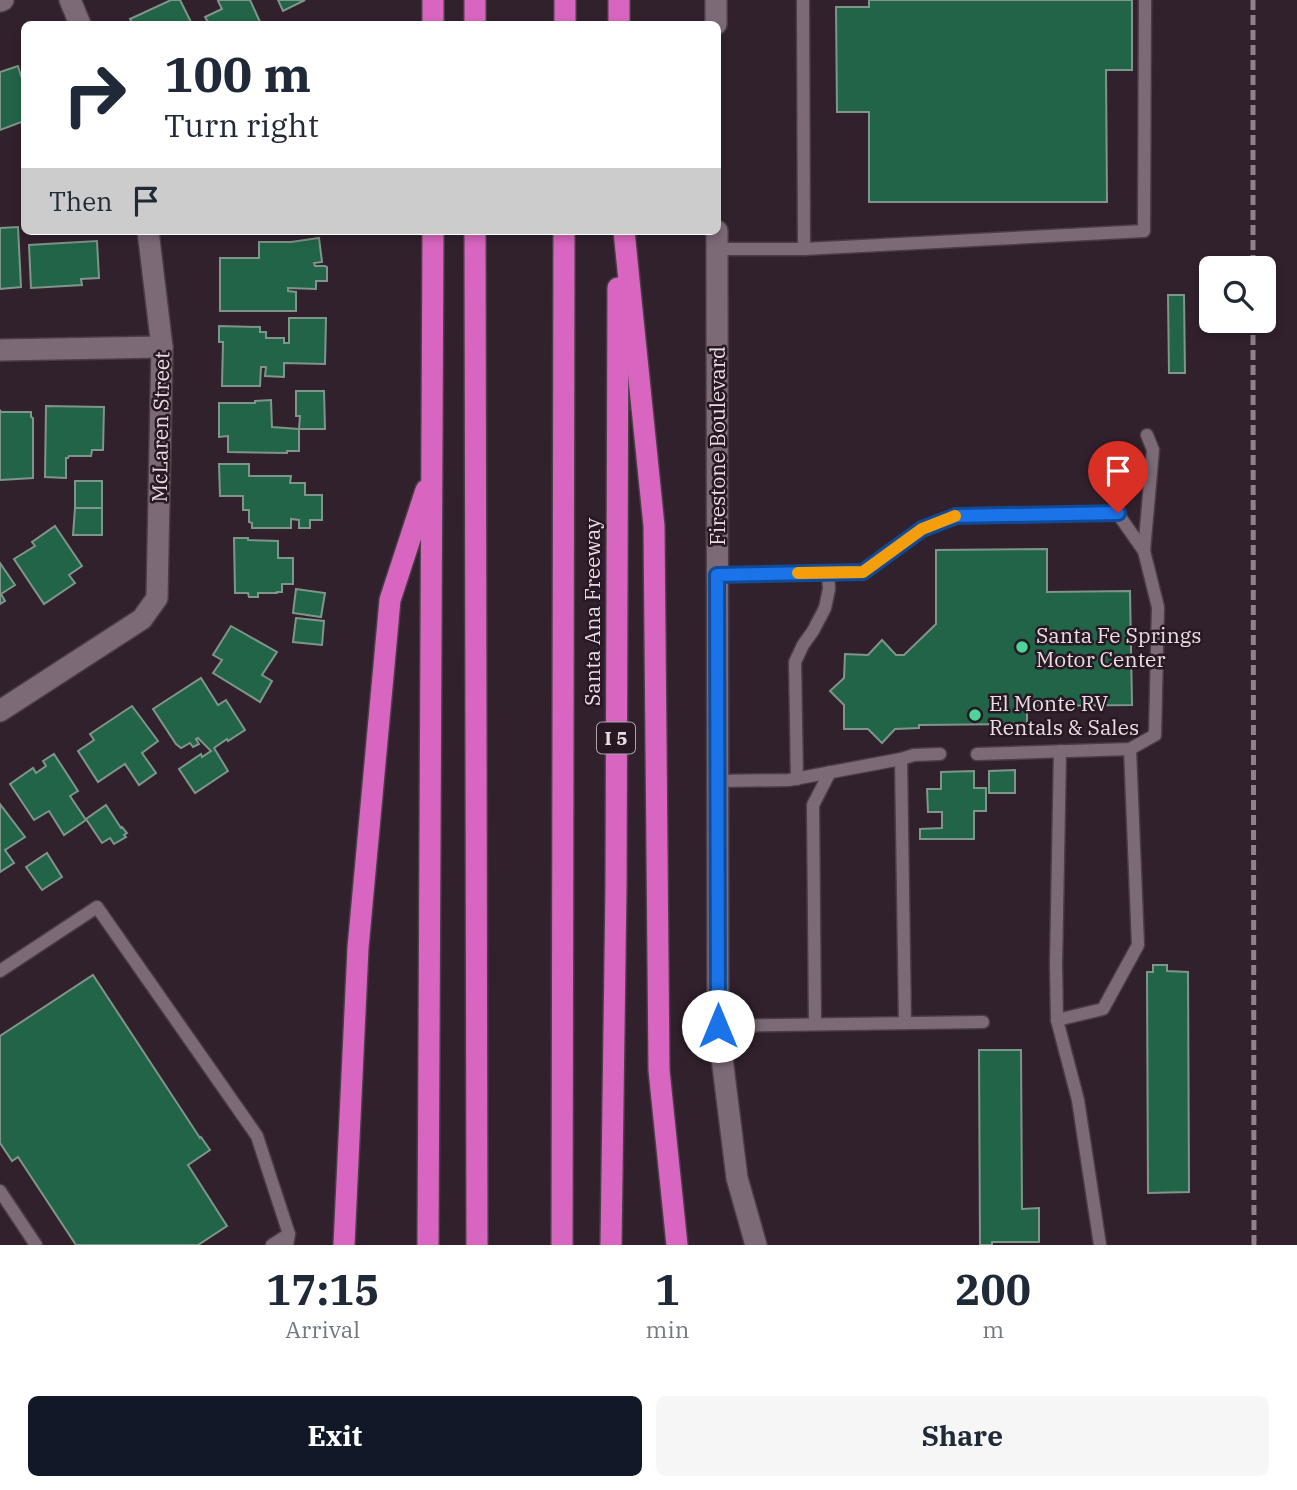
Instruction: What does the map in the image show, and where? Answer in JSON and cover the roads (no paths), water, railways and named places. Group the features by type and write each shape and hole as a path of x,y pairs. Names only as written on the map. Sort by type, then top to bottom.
{"highway":[{"path":"433,0 433,21"},
{"path":"475,0 475,21"},
{"path":"565,0 565,21"},
{"path":"619,0 619,21"},
{"path":"428,1245 433,235"},
{"path":"475,235 477,1245"},
{"path":"562,1245 564,235"},
{"name":"Santa Ana Freeway","path":"611,1245 616,886 618,235"},
{"path":"624,235 654,526 659,1070 677,1245"},
{"path":"344,1245 358,948 390,600 433,471"}],"street":[{"path":"70,0 79,21"},
{"path":"716,0 716,21"},
{"name":"McLaren Street","path":"0,711 142,619 157,598 162,347 148,235"},
{"name":"Firestone Boulevard","path":"717,240 718,1026 737,1178 756,1245"},
{"path":"0,350 162,347"}],"lane":[{"path":"803,0 804,248"},
{"path":"717,240 804,248 1144,231 1145,0"},
{"path":"977,754 1130,749 1155,735 1158,607 1144,551 1153,450 1147,435"},
{"path":"717,575 863,572 922,529 956,516 1118,513 1144,551"},
{"path":"797,779 795,662 825,608 830,589 828,573"},
{"path":"1057,1020 1103,1009 1138,945 1130,749"},
{"path":"1060,751 1057,1020 1078,1100 1100,1245"},
{"path":"717,781 797,779 914,755 940,754"},
{"path":"901,759 905,1023"},
{"path":"814,1024 813,805 830,772"},
{"path":"0,971 97,907 257,1136 288,1239 272,1245"},
{"path":"718,1026 983,1021"},
{"path":"0,1191 36,1245"}],"railway":[{"path":"1253,0 1253,256"},
{"path":"1253,333 1254,1245"}],"place":[{"name":"Santa Fe Springs Motor Center","path":"1022,647"},
{"name":"El Monte RV Rentals & Sales","path":"975,715"}]}
